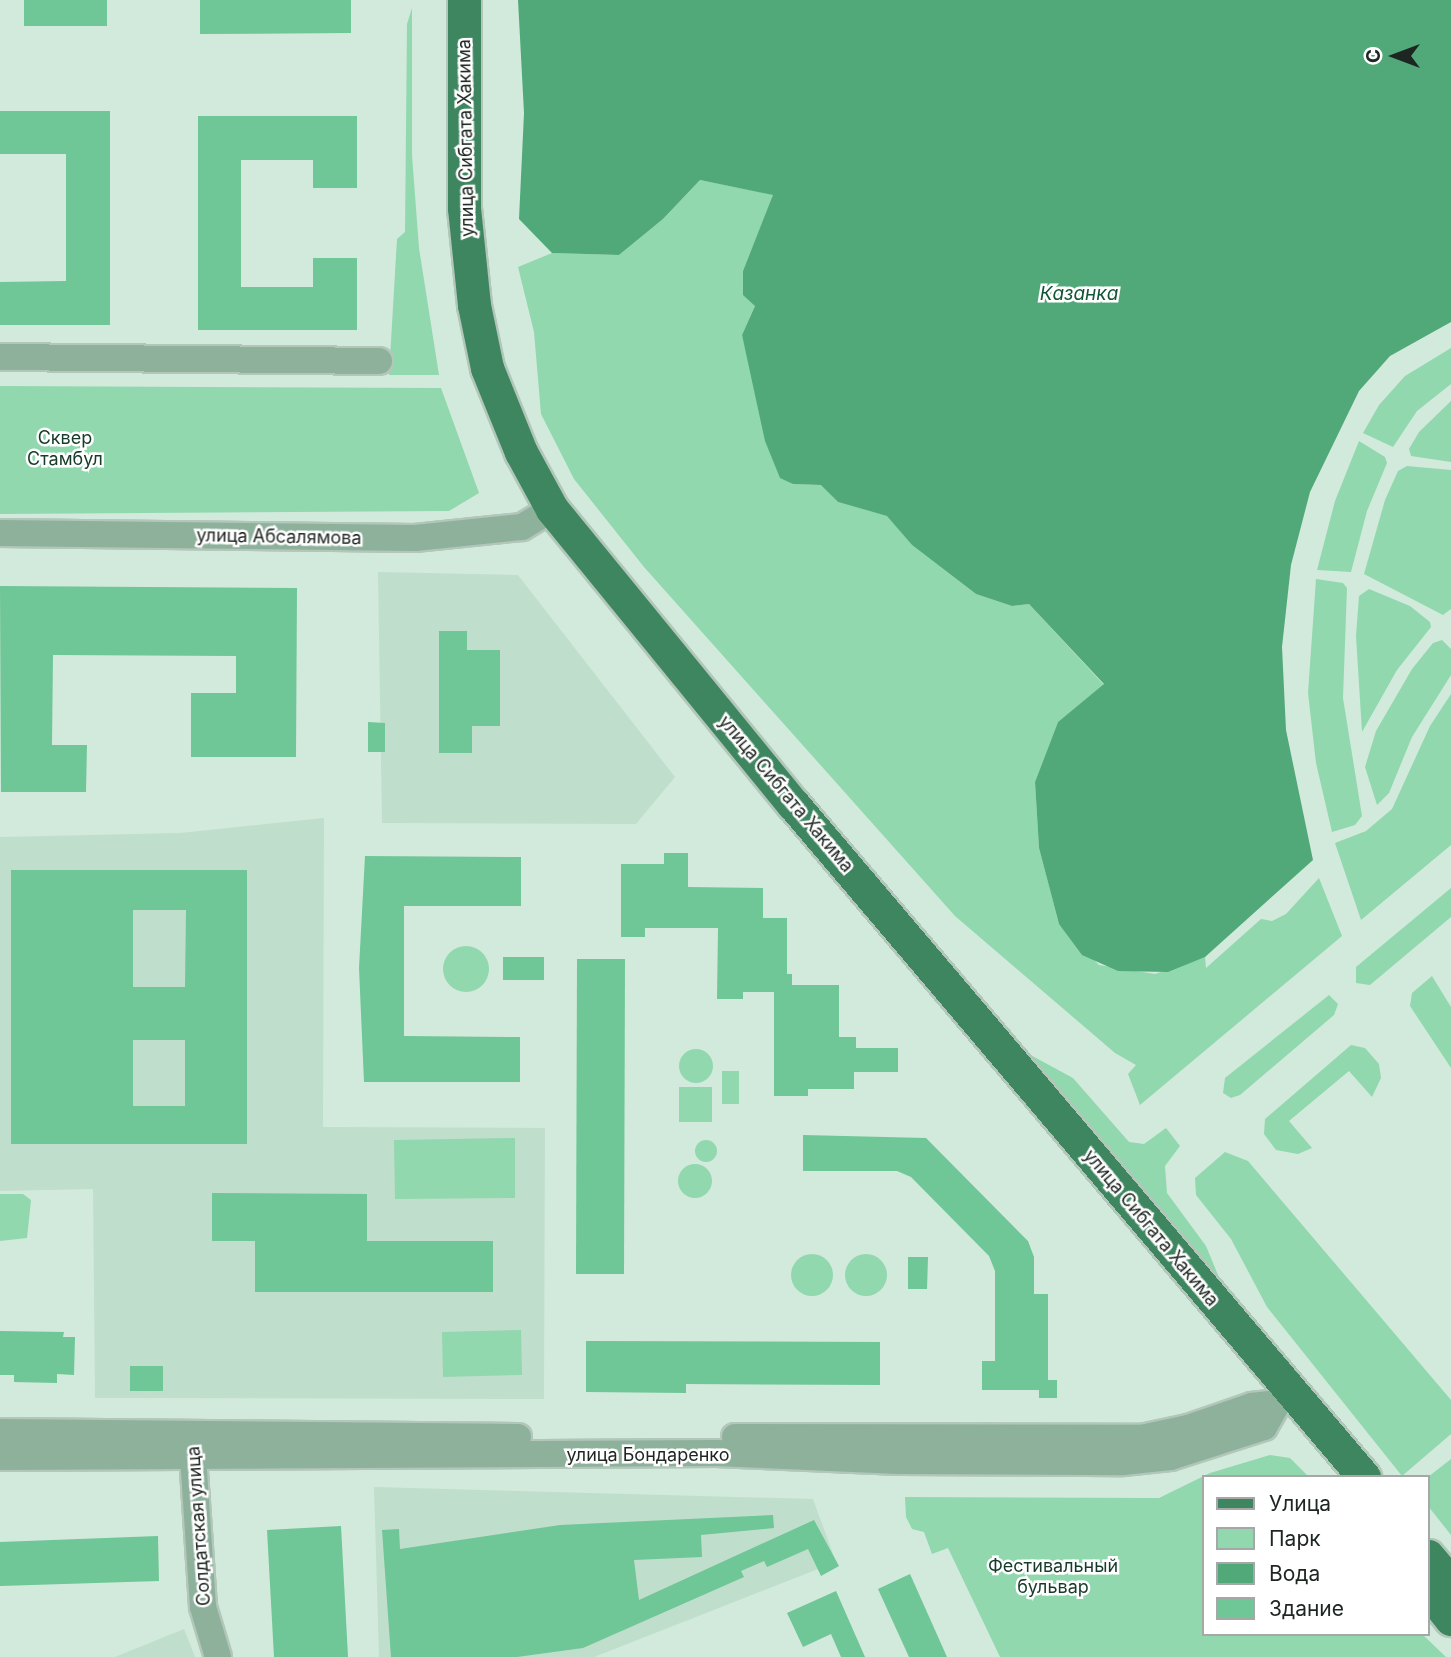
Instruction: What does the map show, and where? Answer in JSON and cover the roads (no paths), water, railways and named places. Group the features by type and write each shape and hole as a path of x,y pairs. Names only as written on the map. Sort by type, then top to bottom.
{"main road":[{"name":"улица Сибгата Хакима","path":"441,0 443,221 452,314 467,376 494,442 544,514 793,804 1284,1398 1338,1475"},
{"name":"улица Сибгата Хакима","path":"464,0 464,208 474,305 487,368 544,514"},
{"name":"улица Сибгата Хакима","path":"1284,1398 1362,1475"},
{"path":"1430,1558 1451,1583"},
{"path":"1430,1593 1451,1619"}],"street":[{"path":"0,357 379,361"},
{"name":"улица Абсалямова","path":"0,533 415,538 522,527 544,514"},
{"name":"улица Бондаренко","path":"0,1433 193,1446 716,1453 899,1461 1124,1462 1171,1457 1264,1427 1284,1398"},
{"name":"улица Бондаренко","path":"0,1457 193,1446"},
{"name":"Солдатская улица","path":"193,1446 203,1606 218,1657"}],"water":[{"name":"Казанка","path":"518,0 1451,0 1451,322 1390,356 1359,391 1310,492 1291,565 1282,647 1286,730 1313,860 1205,957 1168,972 1118,971 1082,955 1059,924 1039,848 1035,782 1058,722 1104,684 1029,604 1012,606 976,594 912,545 887,516 838,502 821,485 793,484 780,478 765,441 742,335 755,306 743,295 743,271 773,195 700,180 663,219 619,255 552,253 519,219 524,113"}],"park label":[{"name":"Сквер Стамбул","path":"65,450"},
{"name":"Фестивальный бульвар","path":"1053,1577"}]}
